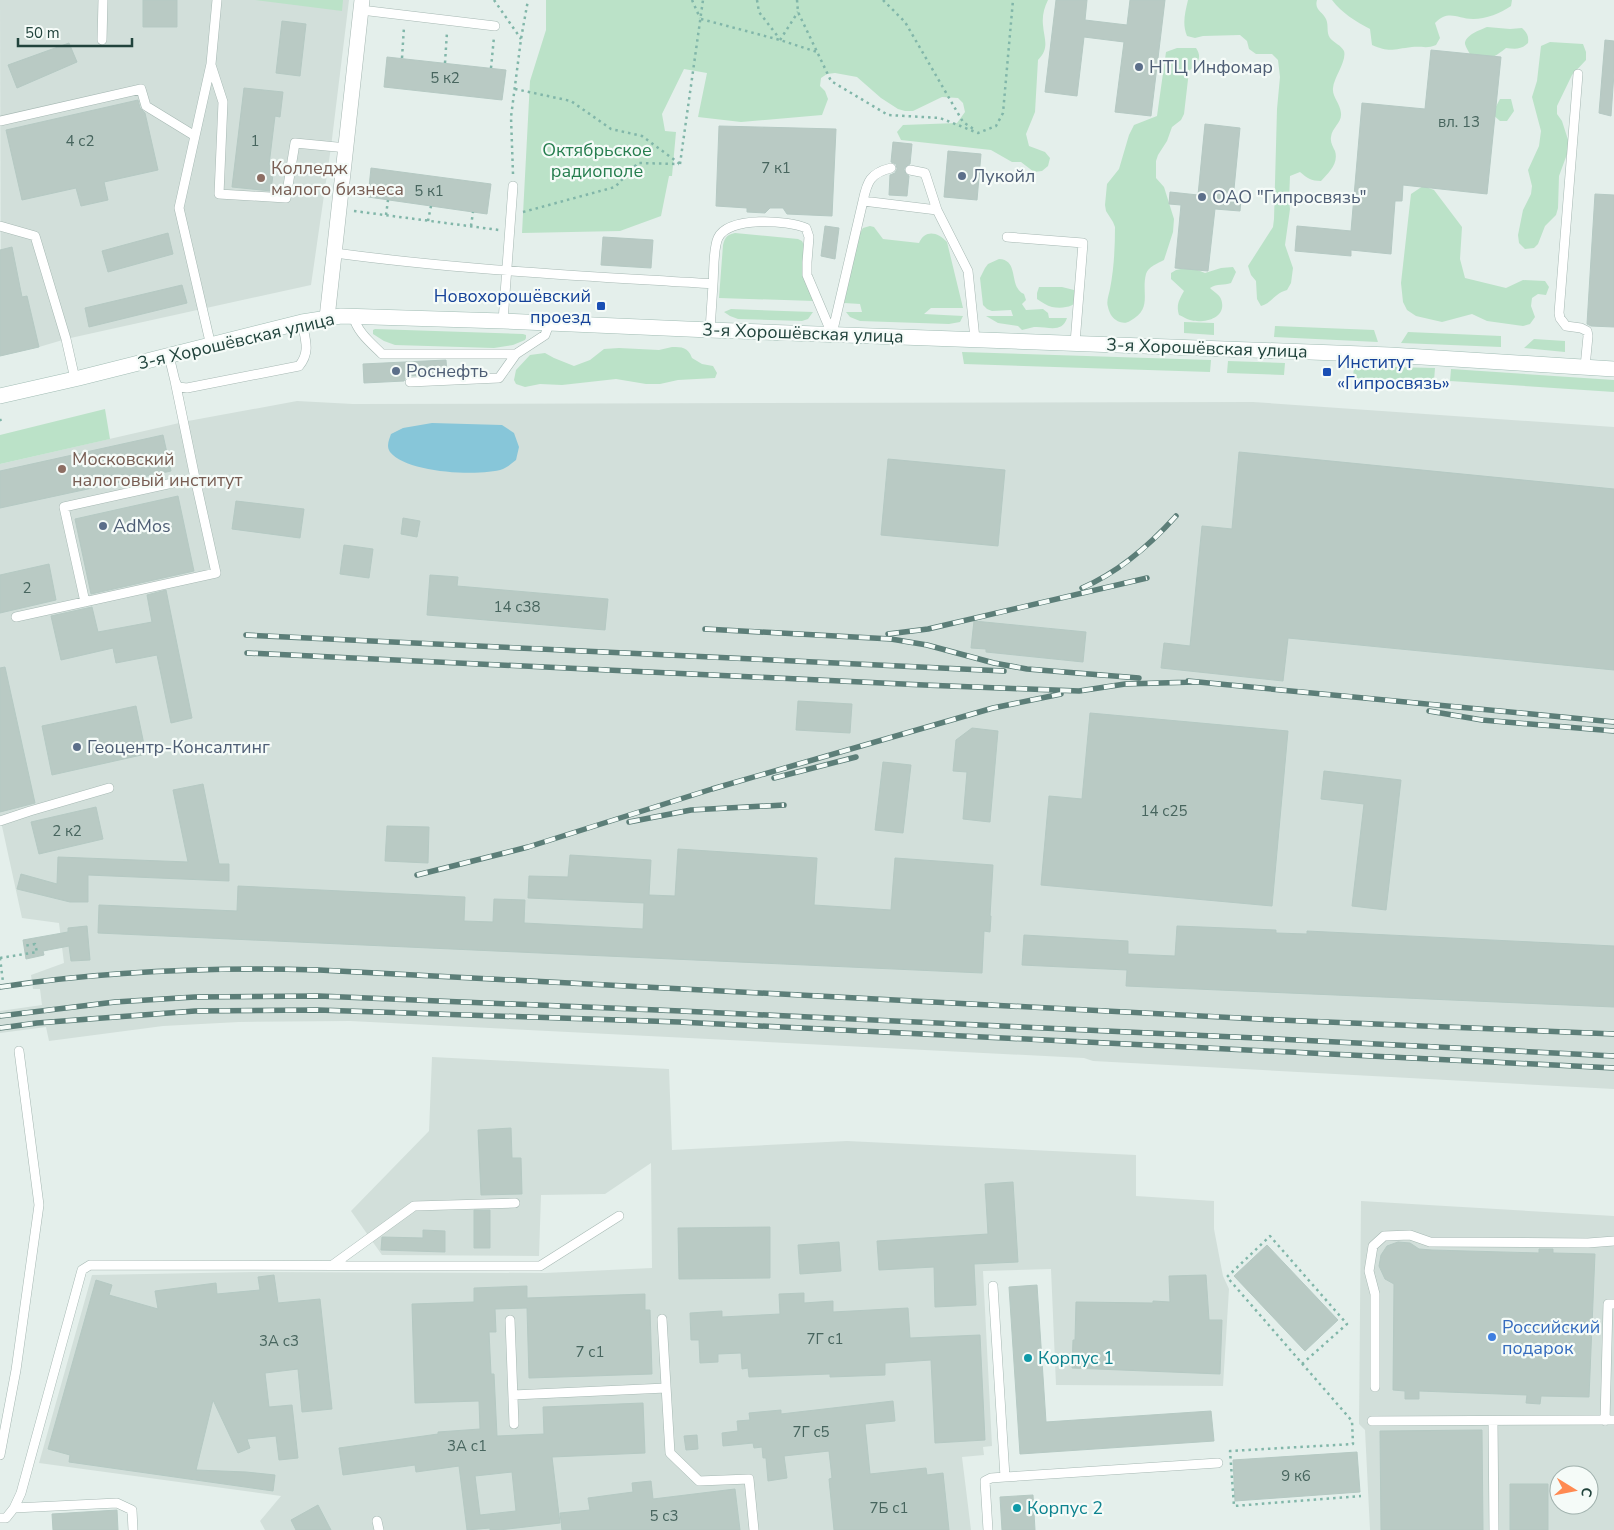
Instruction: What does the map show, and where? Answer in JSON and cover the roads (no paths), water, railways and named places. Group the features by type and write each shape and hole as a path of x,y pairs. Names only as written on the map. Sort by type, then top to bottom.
{"street":[{"path":"328,318 362,5"},
{"name":"3-я Хорошёвская улица","path":"0,396 211,346 302,322 353,316 1443,358 1614,368"}],"lane":[{"path":"102,40 104,0"},
{"path":"211,346 180,208 211,64 217,0"},
{"path":"362,5 405,15 496,26"},
{"path":"211,64 223,102 218,194 286,198 295,143 347,148"},
{"path":"1578,74 1559,313 1566,326 1582,328 1587,331 1585,367"},
{"path":"0,121 141,89 146,106 195,136"},
{"path":"832,334 867,183 872,176 891,168"},
{"path":"910,170 925,173 936,210 968,271 975,339"},
{"path":"503,321 513,186"},
{"path":"863,201 936,210"},
{"path":"710,330 716,244 719,235 740,223 751,221 798,224 806,228 809,237 806,262 807,275 832,334"},
{"path":"0,226 34,236 66,339 75,379"},
{"path":"1007,236 1083,243 1075,343"},
{"path":"334,253 399,262 507,272 713,284"},
{"path":"353,316 356,327 362,335 382,354 516,354"},
{"path":"175,381 178,387 187,388 299,366 306,358 307,349 302,322"},
{"path":"410,382 499,378 516,354 545,335 549,324"},
{"path":"16,617 216,573 169,356"},
{"path":"86,602 64,507 195,478"},
{"path":"0,821 109,788"},
{"path":"0,1455 3,1426 16,1370 40,1205 19,1051"},
{"path":"334,1265 414,1206 515,1203"},
{"path":"0,1518 6,1518 14,1508 21,1493 82,1270 90,1265 540,1266 619,1216"},
{"path":"1375,1387 1376,1294 1369,1271 1373,1246 1384,1236 1410,1235 1430,1242 1614,1241"},
{"path":"1588,1242 1614,1249"},
{"path":"993,1286 1005,1477"},
{"path":"1372,1422 1610,1421 1608,1304 1614,1304"},
{"path":"662,1319 670,1453 699,1481 749,1479 754,1530"},
{"path":"510,1320 514,1424"},
{"path":"513,1394 666,1388"},
{"path":"1493,1422 1494,1530"},
{"path":"988,1530 985,1481 991,1478 1218,1463"},
{"path":"14,1508 116,1502 132,1510 132,1530"}],"water":[{"path":"432,423 502,425 514,433 519,447 516,460 503,469 478,473 461,473 411,465 390,452 388,445 391,434 403,428"}],"railway":[{"path":"1082,588 1096,582 1133,557 1176,516"},
{"path":"888,634 928,629 1147,578"},
{"path":"705,629 891,639 927,645 994,663 1027,669 1139,678"},
{"path":"246,635 1004,671"},
{"path":"247,653 1079,691 1125,684 1195,682"},
{"path":"1188,681 1614,722"},
{"path":"417,875 528,847 712,789 993,708 1061,694"},
{"path":"1429,711 1482,720 1614,731"},
{"path":"774,778 856,757"},
{"path":"629,822 691,810 784,805"},
{"path":"0,987 80,977 159,971 319,970 1279,1020 1614,1034"},
{"path":"0,1016 115,1002 195,997 319,996 681,1011 1614,1056"},
{"path":"0,1028 37,1023 195,1011 318,1010 679,1022 1614,1068"}],"place":[{"name":"НТЦ Инфомар","path":"1139,67"},
{"name":"Лукойл","path":"962,176"},
{"name":"Колледж малого бизнеса","path":"261,178"},
{"name":"ОАО \"Гипросвязь\"","path":"1202,197"},
{"name":"Новохорошёвский проезд","path":"601,306"},
{"name":"Роснефть","path":"396,371"},
{"name":"Институт «Гипросвязь»","path":"1327,372"},
{"name":"Московский налоговый институт","path":"62,469"},
{"name":"AdMos","path":"103,526"},
{"name":"Геоцентр-Консалтинг","path":"77,747"},
{"name":"Российский подарок","path":"1492,1337"},
{"name":"Корпус 1","path":"1028,1358"},
{"name":"Корпус 2","path":"1017,1508"}],"park label":[{"name":"Октябрьское радиополе","path":"597,160"}]}
